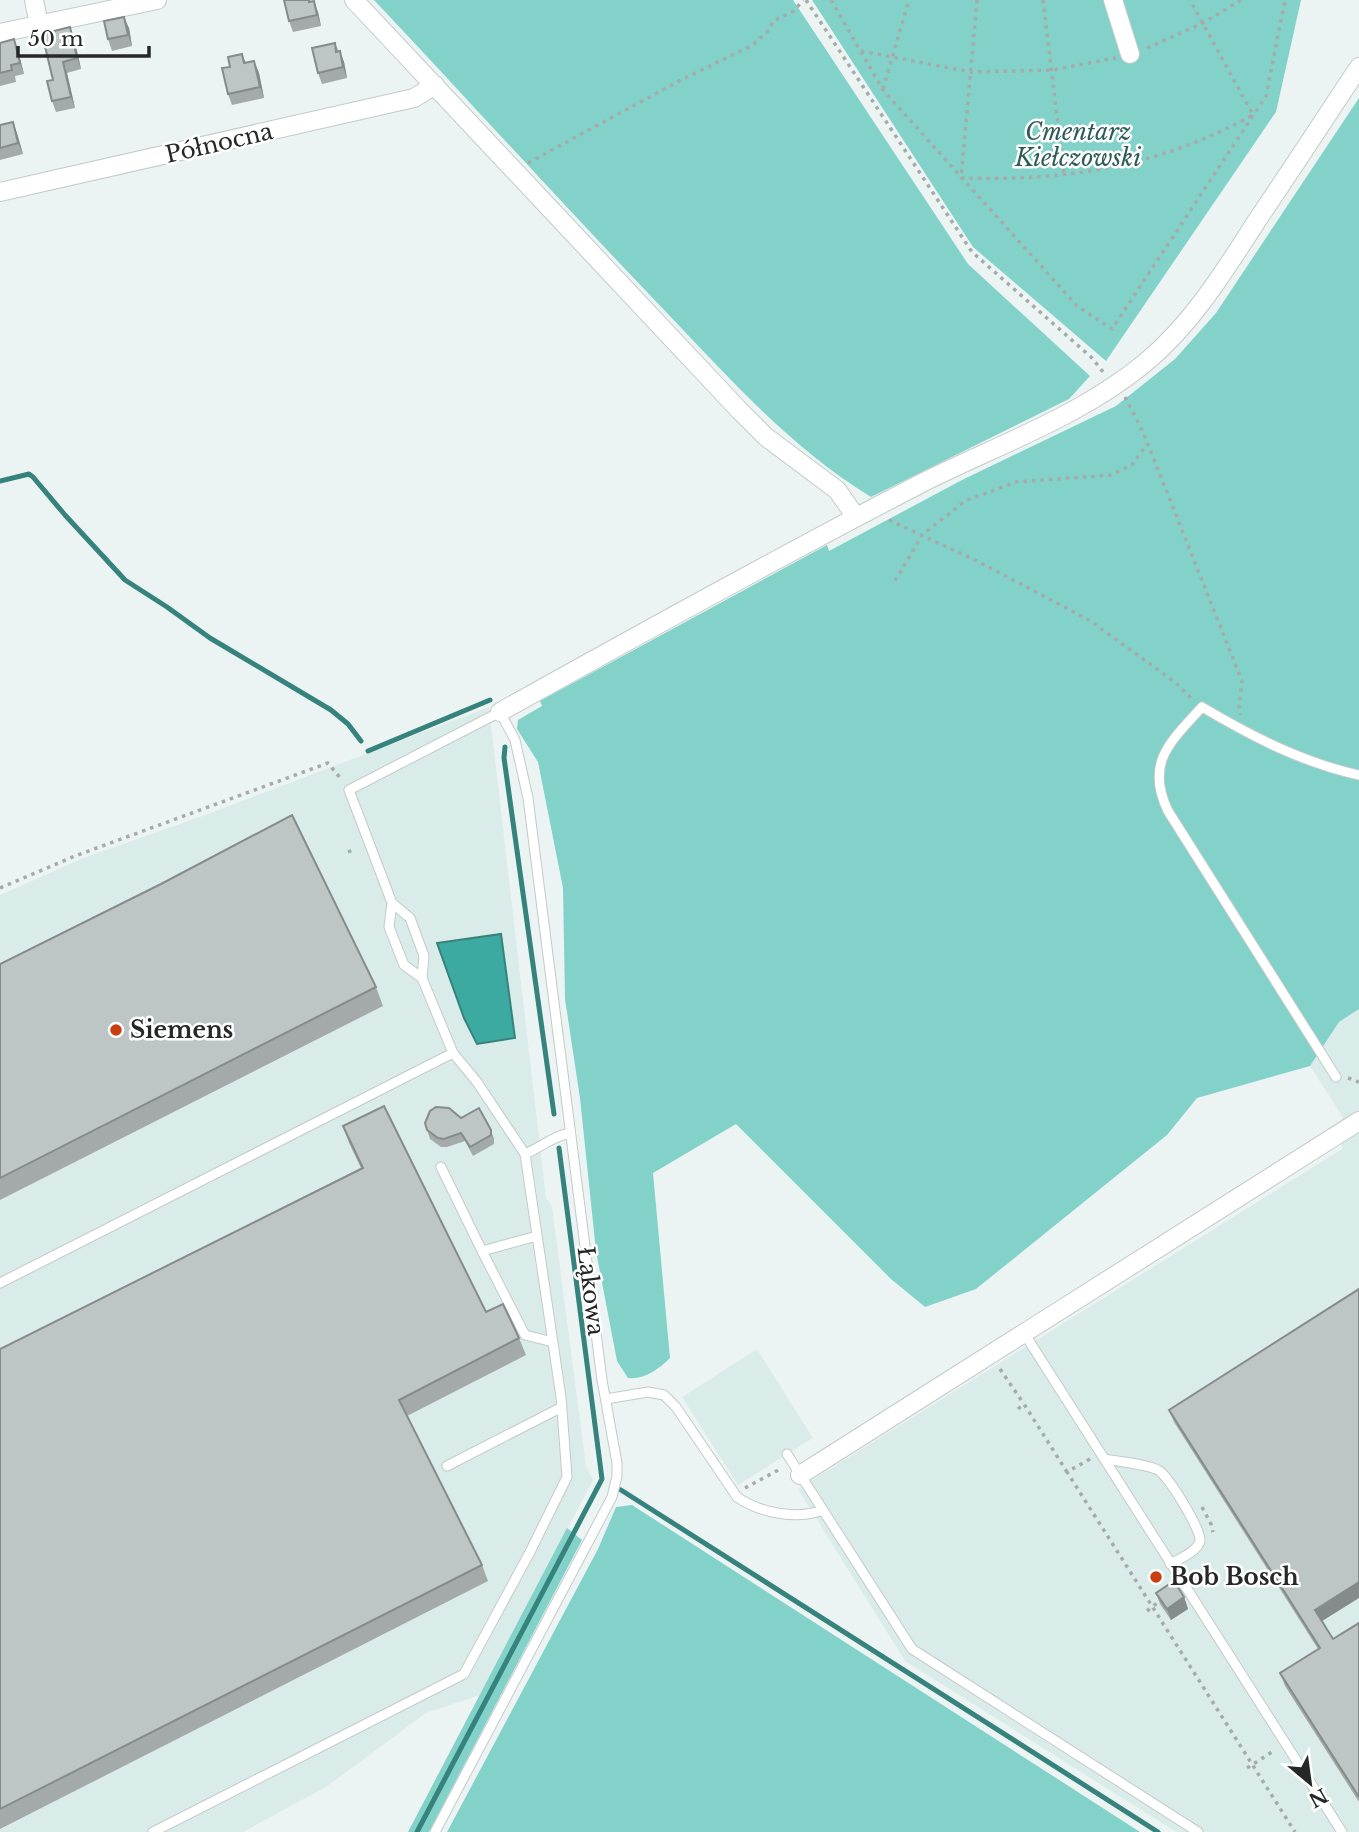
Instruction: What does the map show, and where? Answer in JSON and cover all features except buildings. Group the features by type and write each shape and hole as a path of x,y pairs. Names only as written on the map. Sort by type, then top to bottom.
{"street":[{"path":"34,0 39,24"},
{"path":"0,33 157,0"},
{"path":"354,0 766,437 838,490 856,517"},
{"path":"1113,0 1130,54"},
{"path":"500,712 856,517 962,462 1059,418 1115,385 1180,330 1215,285 1359,67"},
{"name":"Północna","path":"0,192 414,97 435,85"},
{"path":"797,1470 986,1357 1359,1121"}],"lane":[{"path":"1336,1077 1168,811 1160,793 1159,769 1164,755 1202,707 1243,731 1302,758 1359,775"},
{"path":"422,978 404,965 389,928 392,903 349,790 500,712"},
{"name":"Łąkowa","path":"435,1832 612,1497 618,1476 570,1133 526,788 515,740 500,712"},
{"path":"153,1832 464,1674 567,1477 562,1407 525,1154 477,1082 453,1053 422,978 424,957 410,918 392,903"},
{"path":"0,1283 453,1053"},
{"path":"525,1154 555,1136 570,1133"},
{"path":"441,1167 525,1335 553,1342"},
{"path":"482,1251 537,1236"},
{"path":"1024,1333 1342,1832"},
{"path":"606,1399 648,1392 664,1395 676,1407 737,1497 748,1504 799,1516 823,1510"},
{"path":"447,1466 562,1407"},
{"path":"787,1454 912,1649 1198,1832"},
{"path":"1104,1459 1157,1470 1170,1483 1200,1533 1200,1543 1195,1549 1170,1564"}],"path":[{"path":"515,171 539,155 752,45 769,30 774,21 794,11 804,0 972,252 1091,357 1133,411 1242,681 1238,707 1243,731"},
{"path":"831,0 883,90 1077,306 1112,329 1266,96 1285,0"},
{"path":"883,90 909,0"},
{"path":"961,178 977,0"},
{"path":"1043,0 1064,176"},
{"path":"1190,0 1254,115"},
{"path":"859,51 971,72 1052,70 1130,54 1203,23 1241,0"},
{"path":"961,178 1014,180 1108,169 1162,155 1216,135 1254,115"},
{"path":"895,581 922,535 965,501 1016,482 1111,475 1132,465 1147,444"},
{"path":"901,525 1089,620 1175,682 1187,696 1202,707"},
{"path":"0,888 75,856 328,763 349,790"},
{"path":"986,1357 992,1366 996,1363 1024,1404 1295,1832"},
{"path":"1018,1409 1024,1404"},
{"path":"1045,1450 1051,1447"},
{"path":"1067,1472 1089,1458"},
{"path":"737,1497 743,1489 783,1467 797,1470"},
{"path":"1072,1491 1077,1488"},
{"path":"1096,1531 1102,1528"},
{"path":"1121,1570 1127,1567"},
{"path":"1147,1611 1163,1598"},
{"path":"1171,1650 1177,1646"},
{"path":"1197,1692 1203,1688"},
{"path":"1222,1731 1228,1728"},
{"path":"1247,1768 1285,1743"},
{"path":"1273,1810 1279,1807"}],"shaded area":[{"path":"489,707 546,1198 552,1206 586,1466 593,1480 480,1695 426,1713 326,1787 243,1832 0,1832 0,895 81,859 208,814"},
{"path":"501,934 515,1038 477,1044 464,1018 437,943"},
{"path":"1359,1009 1359,1832 1176,1832 905,1661 798,1489 1342,1149 1342,1116 1310,1066 1339,1022"},
{"path":"757,1349 813,1438 738,1485 682,1397"}],"green space":[{"path":"374,0 793,0 968,264 1090,376 1069,399 871,497 842,478 788,435 738,388"},
{"name":"Cmentarz Kiełczowski","path":"812,0 1301,0 1276,112 1106,361 973,247"},
{"path":"1359,98 1359,1009 1339,1022 1310,1066 1197,1098 1167,1135 976,1289 925,1307 891,1279 736,1124 653,1173 670,1358 651,1373 628,1378 617,1361 596,1251 580,1098 565,999 563,888 538,762 517,729 518,720 542,706 540,701 827,545 829,551 962,480 1116,406 1175,359 1216,313"},
{"path":"632,1505 1140,1832 447,1832 598,1549 616,1507"},
{"path":"567,1528 582,1540 429,1832 408,1832"}],"waterway":[{"path":"0,481 29,474 125,580 210,638 331,710 348,724 361,741"},
{"path":"368,751 490,700"},
{"path":"505,747 504,758 554,1114"},
{"path":"417,1832 602,1479 559,1148"},
{"path":"621,1490 1158,1832"}],"place":[{"name":"Siemens","path":"116,1030"},
{"name":"Bob Bosch","path":"1156,1577"}]}
